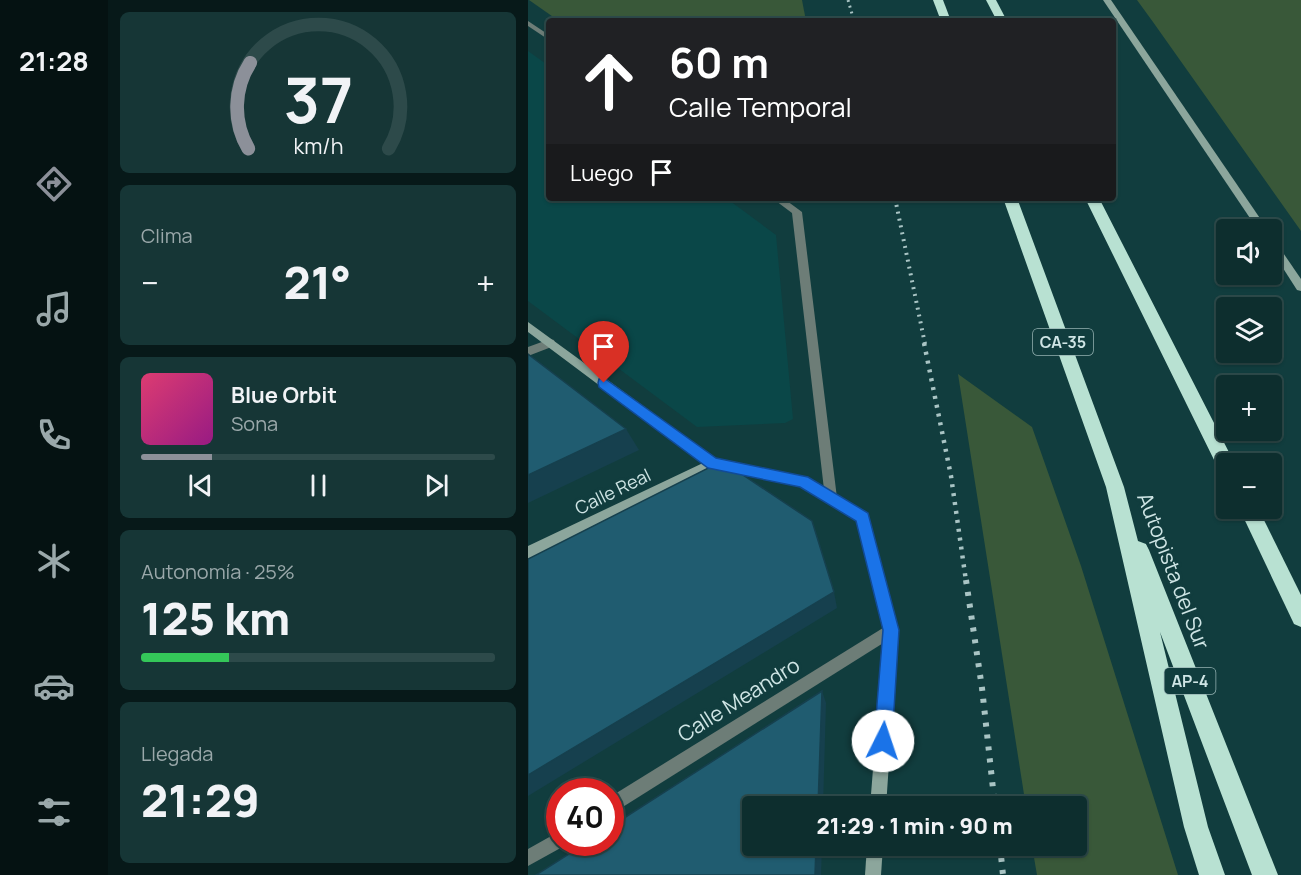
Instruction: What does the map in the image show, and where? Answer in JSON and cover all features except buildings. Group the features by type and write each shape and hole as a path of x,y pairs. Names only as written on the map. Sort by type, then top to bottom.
{"highway":[{"path":"938,0 945,18"},
{"path":"991,0 1000,18"},
{"name":"CA-35","path":"1011,201 1115,486"},
{"path":"1094,201 1220,453"},
{"path":"1115,486 1196,827 1212,875"},
{"name":"Autopista del Sur","path":"1115,486 1265,875"},
{"path":"1253,519 1301,617"}],"street":[{"path":"1107,0 1256,219"},
{"path":"528,24 546,36"},
{"path":"781,201 796,212 831,498"},
{"path":"1282,258 1301,287"},
{"path":"528,326 713,464 803,481 862,517 891,630 879,796"},
{"path":"528,352 549,343"},
{"name":"Calle Real","path":"528,553 713,464"},
{"name":"Calle Meandro","path":"624,798 891,630"},
{"path":"528,858 546,847"},
{"path":"873,875 874,856"}],"shaded area":[{"path":"528,51 546,64 546,201 730,201 776,235 793,419 785,423 697,427 528,301"}],"green space":[{"path":"529,0 802,0 805,18 555,18"},
{"path":"1137,0 1301,0 1301,231 1153,22"},
{"path":"958,374 1032,427 1081,566 1178,875 1037,875 1034,856 1087,856 1087,796 1024,796"}],"railway":[{"path":"848,0 853,18"},
{"path":"896,201 925,344"},
{"path":"924,343 951,476 966,581"},
{"path":"966,580 982,688 994,796"},
{"path":"1001,856 1003,875"}],"route":[{"path":"604,383 713,464 803,481 862,517 891,630 883,741"}]}
